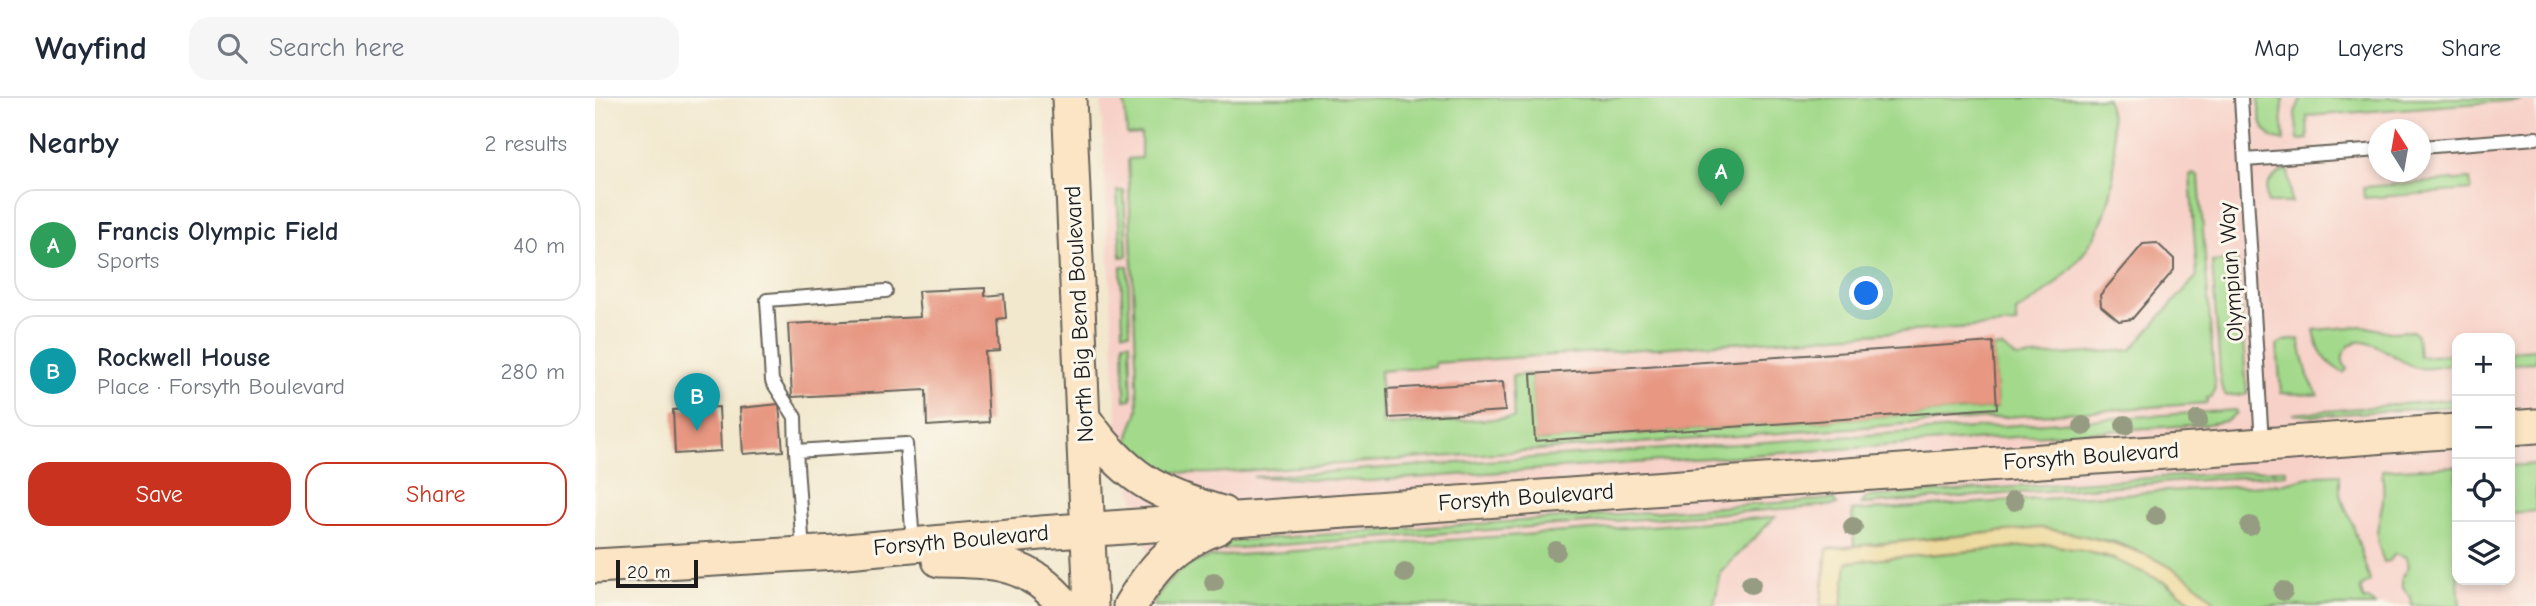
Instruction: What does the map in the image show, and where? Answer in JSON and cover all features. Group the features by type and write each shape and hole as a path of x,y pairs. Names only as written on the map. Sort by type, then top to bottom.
{"main road":[{"name":"North Big Bend Boulevard","path":"1069,98 1091,606"},
{"path":"1084,419 1104,448 1127,471 1178,498 1240,518"},
{"path":"2515,428 2536,426"},
{"name":"Forsyth Boulevard","path":"595,566 836,552 1240,518 2452,431"},
{"path":"1130,606 1159,564 1179,545 1240,518"},
{"path":"836,552 1015,566 1042,581 1065,606"}],"lane":[{"name":"Olympian Way","path":"2241,98 2262,444"},
{"path":"2431,146 2536,138"},
{"path":"2245,160 2368,151"},
{"path":"803,554 795,417 772,381 767,300 886,291"},
{"path":"796,451 906,444 913,544"}],"shaded area":[{"path":"1101,98 2536,98 2536,606 1152,606 1148,551 1118,441"}],"green space":[{"path":"1124,98 2107,98 2113,132 2114,164 2110,194 2102,222 2088,247 2069,271 2016,312 2017,324 1435,363 1435,367 1380,371 1383,425 1514,418 1512,376 1531,374 1536,441 1997,408 1993,348 2002,347 2017,358 2131,350 2197,276 2190,175 2195,174 2199,178 2215,388 2211,397 2207,398 2207,403 1213,473 1162,470 1139,460 1132,451 1129,439 1138,407 1128,159 1141,158 1141,134 1127,135"},
{"path":"2258,98 2284,98 2284,141 2270,136 2266,131 2261,120"},
{"path":"2301,98 2520,100 2307,116 2308,139 2298,140 2295,113"},
{"path":"2288,169 2291,203 2268,203 2267,187 2278,174"},
{"path":"2470,179 2471,190 2364,198 2363,187"},
{"path":"1117,191 1124,191 1127,256 1121,257"},
{"path":"2237,260 2247,394 2226,396 2221,386 2212,262"},
{"path":"1121,266 1128,266 1130,332 1123,332"},
{"path":"2363,326 2390,332 2413,331 2417,335 2419,357 2452,354 2452,365 2418,368 2369,343 2359,342 2351,345 2344,353 2343,361 2347,369 2344,373 2323,355 2314,330"},
{"path":"2299,339 2308,376 2318,395 2281,393 2277,345"},
{"path":"1124,342 1130,342 1132,399 1125,400"},
{"path":"2536,349 2536,361 2515,364 2515,351"},
{"path":"2452,399 2452,406 2311,416 2293,414"},
{"path":"2235,410 2237,414 2226,421 2207,424 1369,481 1253,477"},
{"path":"2536,464 2536,511 2515,513 2515,466"},
{"path":"2452,466 2452,585 2458,585 2460,606 2412,606 2411,597 2402,587 2402,577 2408,567 2406,558 2395,554 2389,561 2384,562 2377,539 2383,496 2382,470"},
{"path":"2286,469 2286,474 1861,504 1867,497"},
{"path":"2340,474 2340,495 2353,525 2370,581 2360,588 2364,601 2368,599 2375,606 2219,606 2180,574 2137,551 2115,542 2040,528 1854,546 1852,511 2280,484 2318,475"},
{"path":"1833,499 1837,505 1196,551 1233,541"},
{"path":"1775,517 1721,572 1714,606 1153,606 1176,574 1211,557"},
{"path":"2049,544 2090,552 2128,565 2164,582 2198,606 1842,606 1847,562"}],"sand":[{"path":"2040,528 2089,537 2137,551 2181,573 2219,606 2198,606 2169,584 2107,556 2049,544 1847,562 1842,606 1821,606 1827,549"}],"building":[{"path":"2157,243 2174,259 2174,270 2132,319 2119,321 2101,306 2100,295 2143,244"},
{"path":"985,288 985,296 1004,294 1006,318 998,319 1000,351 985,352 989,422 927,426 926,390 792,397 788,324 920,317 918,291"},
{"path":"1993,342 1997,408 1535,441 1531,374"},
{"path":"1503,382 1505,411 1389,418 1387,389"},
{"path":"779,404 783,451 743,454 740,408"},
{"path":"719,407 721,451 675,454 673,410"}],"place":[{"name":"Francis Olympic Field","path":"1721,206"},
{"name":"Rockwell House","path":"697,431"}]}
